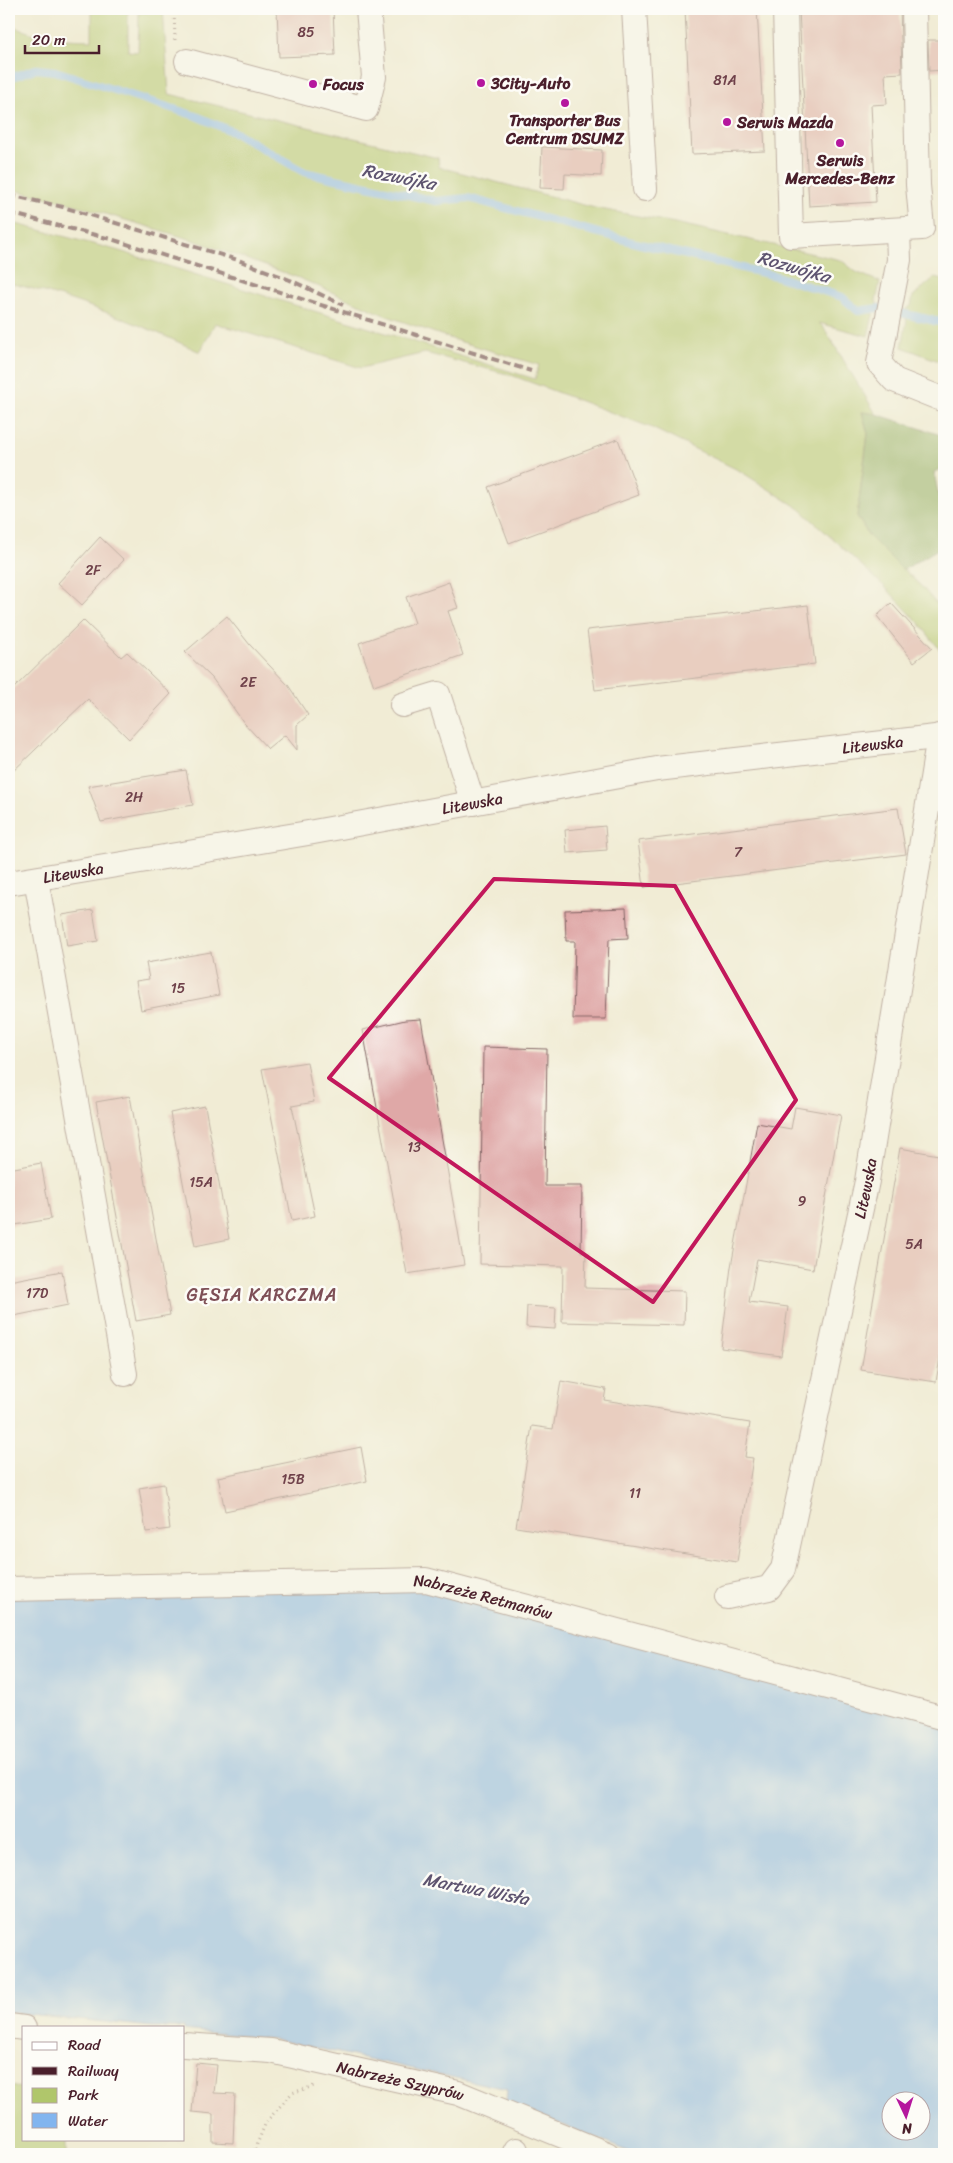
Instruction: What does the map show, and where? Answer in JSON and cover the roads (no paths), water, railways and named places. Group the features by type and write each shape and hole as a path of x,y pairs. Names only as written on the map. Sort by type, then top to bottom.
{"street":[{"path":"188,61 366,110 374,77 368,9"},
{"path":"634,9 646,189"},
{"path":"786,9 791,236 922,228 918,185 914,9"},
{"path":"898,230 899,260 879,363 894,380 944,400"},
{"path":"402,705 438,694 473,803"},
{"name":"Litewska","path":"9,883 308,834 657,769 941,736 867,1181 783,1568 769,1588 727,1597"},
{"path":"36,878 125,1374"},
{"name":"Nabrzeże Retmanów","path":"9,1589 426,1580 944,1718"},
{"path":"9,2026 22,2028"},
{"name":"Nabrzeże Szyprów","path":"185,2045 271,2051 458,2093 607,2154"}],"water":[{"name":"Martwa Wisła","path":"426,1583 944,1722 944,2154 634,2154 506,2102 507,2089 274,2039 185,2030 185,2026 142,2026 9,2012 9,1593"}],"waterway":[{"name":"Rozwójka","path":"9,78 36,69 55,71 196,116 238,134 304,172 436,201 468,198 636,243 776,276 842,297 858,311 879,308"},
{"name":"Rozwójka","path":"901,313 944,323"}],"railway":[{"path":"9,195 63,207 238,260 290,280 343,305"},
{"path":"9,213 111,239 531,371"}],"place":[{"name":"3City-Auto","path":"481,83"},
{"name":"Focus","path":"313,84"},
{"name":"Transporter Bus Centrum DSUMZ","path":"565,103"},
{"name":"Serwis Mazda","path":"727,122"},
{"name":"Serwis Mercedes-Benz","path":"840,143"}],"district":[{"name":"GĘSIA KARCZMA","path":"262,1295"}]}
